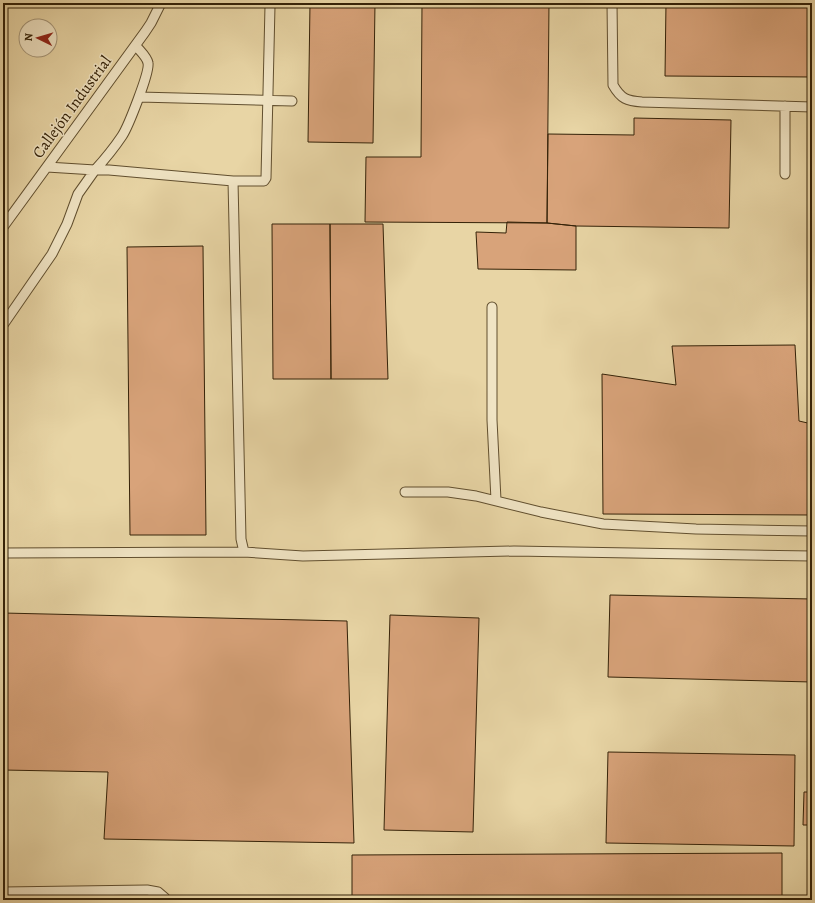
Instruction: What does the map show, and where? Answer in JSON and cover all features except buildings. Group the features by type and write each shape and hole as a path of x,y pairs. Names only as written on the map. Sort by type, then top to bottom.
{"lane":[{"name":"Callejón Industrial","path":"3,227 136,46 152,23 161,3"},
{"path":"612,3 613,85 618,94 629,101 812,107"},
{"path":"47,167 109,170 233,181 264,181 266,178 270,6"},
{"path":"3,326 52,254 68,224 78,194 124,134 148,70 146,59 136,46"},
{"path":"139,97 292,101"},
{"path":"785,106 785,174"},
{"path":"233,181 241,539 244,552"},
{"path":"492,307 492,420 496,500"},
{"path":"405,492 448,492 476,496 541,512 603,524 696,529 812,531"},
{"path":"3,553 244,552 303,556 514,551 812,556"},
{"path":"68,890 68,900"},
{"path":"3,892 147,890 158,892 165,898 165,900"}]}
